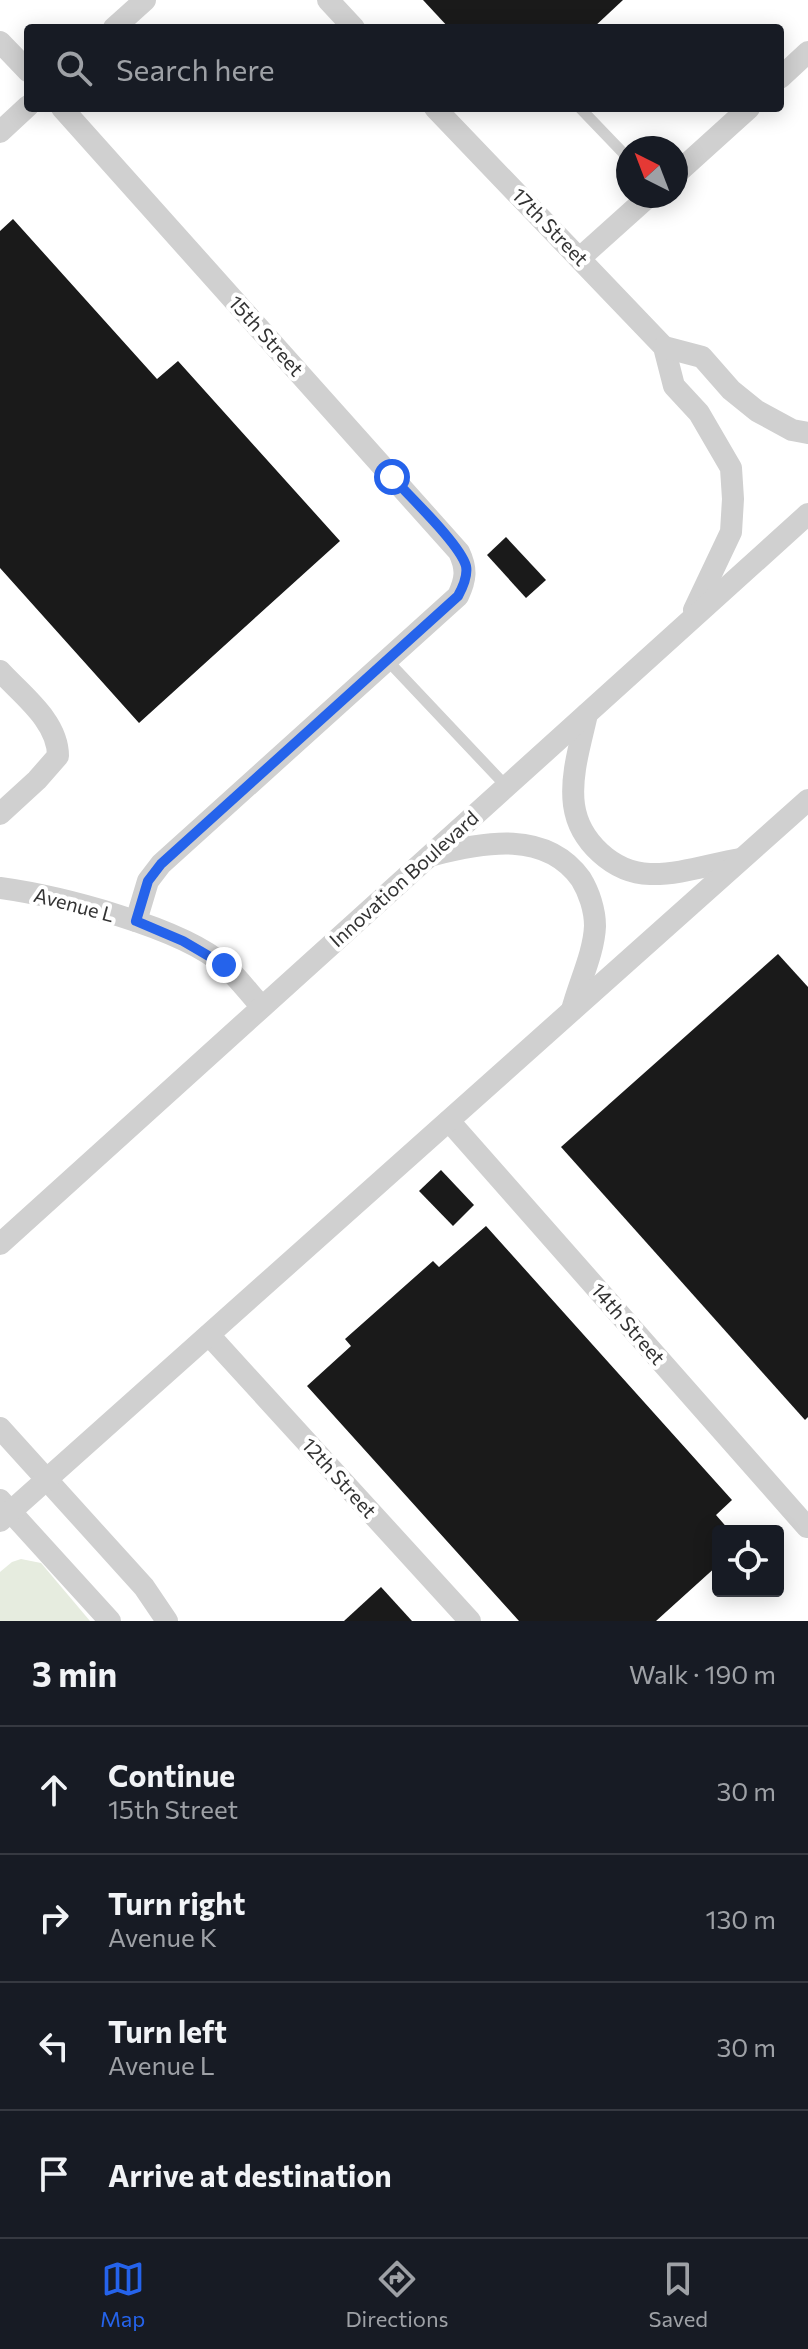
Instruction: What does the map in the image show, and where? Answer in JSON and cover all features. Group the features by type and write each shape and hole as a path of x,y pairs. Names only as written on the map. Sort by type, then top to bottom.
{"street":[{"path":"118,24 145,0"},
{"path":"328,0 350,24"},
{"path":"0,42 24,67"},
{"path":"784,74 808,52"},
{"path":"0,132 24,110"},
{"name":"15th Street","path":"66,112 459,552 466,567 465,582 458,596 387,660"},
{"name":"17th Street","path":"439,112 664,347"},
{"path":"688,163 745,112"},
{"path":"580,258 636,208"},
{"path":"689,621 731,532 731,468 699,413 674,386 664,347 702,357 731,390 757,411 792,430 808,433"},
{"name":"Innovation Boulevard","path":"0,1244 808,514"},
{"path":"136,921 148,881 161,864 387,660"},
{"path":"0,671 50,725 58,740 58,756 0,814"},
{"path":"587,714 575,774 574,806 592,845 609,860 649,874 741,859"},
{"path":"110,1621 4,1511 47,1479 808,800"},
{"path":"429,856 470,845 534,845 572,867 585,885 593,908 595,927 572,1011"},
{"name":"Avenue L","path":"0,888 27,892 136,921 183,941 224,965 262,1007"},
{"name":"14th Street","path":"449,1121 807,1527"},
{"name":"12th Street","path":"209,1335 470,1621"},
{"path":"0,1428 144,1587 167,1621"}],"lane":[{"path":"584,112 616,146"},
{"path":"387,660 506,786"}],"shaded area":[{"path":"21,1559 41,1563 90,1621 0,1621 0,1572"}],"building":[{"path":"423,0 623,0 597,24 445,24"},
{"path":"13,219 157,379 178,361 340,541 139,723 0,568 0,231"},
{"path":"506,537 546,580 526,598 487,555"},
{"path":"778,954 808,987 808,1417 805,1420 561,1147"},
{"path":"441,1170 474,1205 453,1226 419,1191"},
{"path":"486,1226 732,1500 716,1515 725,1525 712,1525 712,1570 656,1621 519,1621 307,1386 351,1346 345,1339 433,1261 439,1267"},
{"path":"381,1587 412,1621 344,1621"}],"route":[{"path":"224,965 183,941 136,921 148,881 161,864 458,596 465,582 466,567 459,552 392,477"}]}
